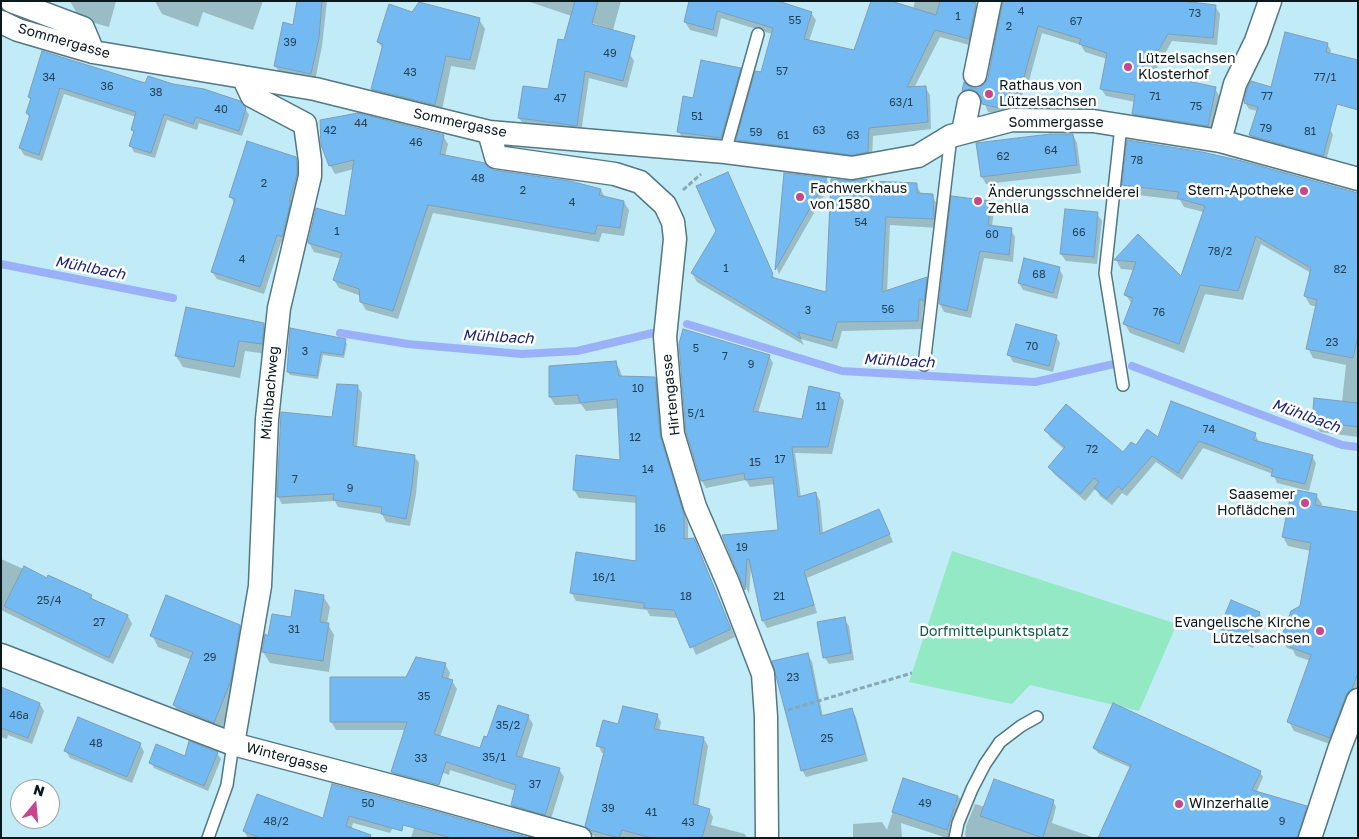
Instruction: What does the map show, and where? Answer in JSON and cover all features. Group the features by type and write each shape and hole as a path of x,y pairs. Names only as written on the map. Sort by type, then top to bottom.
{"street":[{"path":"11,1 83,28 93,52"},
{"path":"975,75 990,1"},
{"path":"1220,141 1235,84 1256,41 1270,1"},
{"name":"Sommergasse","path":"1,22 18,30 93,52 315,89 489,132 725,152 852,168 918,156 957,134 1012,120 1093,121 1220,141 1358,179"},
{"name":"Mühlbachweg","path":"233,744 260,586 267,419 279,308 310,176 305,124 252,96 243,77"},
{"path":"957,134 969,102"},
{"name":"Hirtengasse","path":"489,132 496,157 615,174 640,182 665,205 673,222 675,239 665,330 673,434 695,507 728,584 763,674 766,717 768,838"},
{"name":"Wintergasse","path":"1,655 233,744 580,838"},
{"path":"1310,838 1339,750 1358,700"}],"lane":[{"path":"725,152 758,34"},
{"path":"1122,126 1105,273 1123,385"},
{"path":"924,366 957,134"},
{"path":"955,838 958,823 968,797 985,764 1000,742 1021,726 1037,717"},
{"path":"208,838 227,784 233,744"}],"path":[{"path":"665,205 725,152"},
{"path":"766,717 912,673"}],"green space":[{"name":"Dorfmittelpunktsplatz","path":"952,551 1177,624 1139,711 1030,685 1012,704 909,682"}],"building":[{"path":"297,1 322,1 319,38 311,74 274,66 283,22 293,25"},
{"path":"575,1 598,1 592,24 635,36 623,81 585,71 577,126 518,118 523,86 548,89 558,39 564,40"},
{"path":"689,1 778,1 812,12 804,39 854,50 871,1 891,1 936,15 940,1 970,1 976,3 969,39 935,30 907,87 926,86 928,122 869,128 868,152 852,155 736,140 755,71 761,72 773,28 717,11 713,30 684,22"},
{"path":"1003,1 1182,1 1216,5 1213,38 1168,34 1147,70 1178,76 1178,79 1216,87 1208,126 1132,114 1135,95 1100,89 1107,53 1079,44 1081,39 1038,26 1024,77 1021,77 1013,107 1003,109 982,104 981,97 977,92 971,89 962,91 964,82 972,88 979,88 988,78"},
{"path":"419,2 480,18 470,60 446,56 435,105 371,89 383,44 377,42 389,4 412,12"},
{"path":"1285,32 1328,43 1326,52 1358,60 1358,110 1337,104 1323,156 1249,135 1258,107 1244,103 1247,89 1251,81 1271,87"},
{"path":"42,51 145,83 148,76 173,84 204,89 240,101 246,108 239,131 196,117 193,124 164,114 151,153 129,146 134,131 131,130 136,112 60,88 39,155 19,148 30,115 26,113 31,98 28,97"},
{"path":"701,60 741,68 721,138 677,132 683,96 693,98"},
{"path":"358,113 444,135 440,154 485,163 494,170 570,181 601,189 599,195 624,201 620,228 597,225 595,234 428,205 393,311 360,302 359,289 333,280 342,253 308,243 316,208 345,216 354,160 329,166 321,145 320,120"},
{"path":"1050,134 1073,134 1077,165 981,177 976,143"},
{"path":"1127,140 1202,152 1242,161 1358,193 1358,336 1353,358 1306,349 1317,300 1304,296 1311,268 1256,236 1238,291 1200,285 1179,344 1123,324 1133,298 1124,295 1136,262 1114,260 1138,234 1181,276 1205,206 1177,198 1179,192 1122,185"},
{"path":"247,141 296,157 297,162 297,174 289,201 291,201 282,237 277,235 260,287 211,272 235,199 229,197"},
{"path":"728,172 773,274 771,277 826,292 831,179 851,181 867,179 867,181 917,183 917,193 933,194 934,219 886,217 882,292 927,277 924,301 919,299 918,321 837,322 832,341 798,332 801,339 691,273 716,231 696,186"},
{"name":"Fachwerkhaus von 1580","path":"784,173 827,178 775,270"},
{"path":"951,196 991,201 988,225 1012,228 1009,255 980,251 967,311 939,304"},
{"path":"1065,209 1098,212 1094,257 1060,254"},
{"path":"1024,258 1060,267 1053,293 1018,283"},
{"path":"186,307 264,323 262,344 239,341 234,367 175,356"},
{"path":"1016,324 1057,335 1049,366 1007,355"},
{"path":"290,328 346,339 343,355 321,352 317,376 287,372"},
{"path":"683,329 770,355 753,411 802,419 809,386 840,393 828,447 792,447 798,497 816,492 820,534 879,509 890,534 804,571 814,605 762,621 749,559 747,559 745,590 722,535 778,530 773,477 745,480 744,473 701,481 686,432 679,344"},
{"path":"616,361 619,376 655,377 660,435 684,515 684,539 694,538 731,629 690,648 674,610 644,608 644,603 570,593 576,552 636,561 636,496 573,490 576,455 620,460 617,399 580,403 578,395 549,397 549,366"},
{"path":"337,384 358,385 353,446 415,455 406,519 381,514 382,507 333,500 334,494 277,497 281,412 332,417"},
{"path":"1314,398 1358,403 1358,427 1312,421"},
{"path":"1171,401 1256,433 1253,440 1313,455 1305,484 1271,476 1273,469 1199,441 1178,473 1152,456 1122,490 1118,486 1107,499 1094,488 1099,482 1094,478 1080,494 1048,467 1065,447 1044,430 1066,404 1123,452 1131,442 1136,445 1147,429 1158,437"},
{"path":"1292,489 1317,494 1315,505 1358,512 1358,673 1352,689 1346,695 1330,738 1287,722 1311,655 1290,647 1291,642 1281,638 1291,611 1300,606 1311,543 1282,537"},
{"path":"24,566 47,578 48,575 92,595 90,598 128,615 109,658 4,606"},
{"path":"295,590 324,595 320,622 329,623 323,661 262,652 265,634 268,636 272,614 291,617"},
{"path":"166,595 240,625 231,680 214,723 173,705 193,652 150,636"},
{"path":"1231,600 1260,612 1249,641 1219,629"},
{"path":"845,617 851,653 823,658 817,622"},
{"path":"808,653 821,716 852,708 865,754 801,771 772,661"},
{"path":"416,657 446,663 442,677 453,680 434,734 480,748 484,736 487,737 498,705 529,715 516,756 560,768 545,815 511,805 516,785 446,762 439,785 391,772 407,722 330,722 330,677 406,677"},
{"path":"1,687 40,703 28,738 1,728"},
{"name":"Winzerhalle","path":"1113,703 1261,771 1252,790 1307,806 1297,838 1098,838 1131,765 1093,748"},
{"path":"623,706 658,714 654,729 704,737 693,804 710,809 702,838 652,838 622,830 619,838 590,830 585,826 605,748 596,746 603,720 618,724"},
{"path":"78,717 141,743 127,777 64,751"},
{"path":"189,741 218,752 204,786 149,763 156,744 185,756"},
{"path":"903,778 958,796 947,830 892,812"},
{"path":"994,779 1054,800 1043,838 980,816"},
{"path":"332,784 530,838 452,838 403,825 402,831 349,816 346,826 371,835 370,838 260,838 243,831 257,794 323,818"}],"waterway":[{"name":"Mühlbach","path":"1,264 173,298"},
{"name":"Mühlbach","path":"687,324 842,371 1035,382 1114,364"},
{"name":"Mühlbach","path":"340,333 408,344 522,354 577,351 653,333"},
{"name":"Mühlbach","path":"1132,366 1342,445 1358,447"}],"place":[{"name":"Lützelsachsen Klosterhof","path":"1128,67"},
{"name":"Rathaus von Lützelsachsen","path":"989,94"},
{"name":"Stern-Apotheke","path":"1304,191"},
{"name":"Fachwerkhaus von 1580","path":"800,197"},
{"name":"Änderungsschneiderei Zehlia","path":"978,201"},
{"name":"Saasemer Hoflädchen","path":"1305,503"},
{"name":"Evangelische Kirche Lützelsachsen","path":"1320,631"},
{"name":"Winzerhalle","path":"1179,804"}]}
